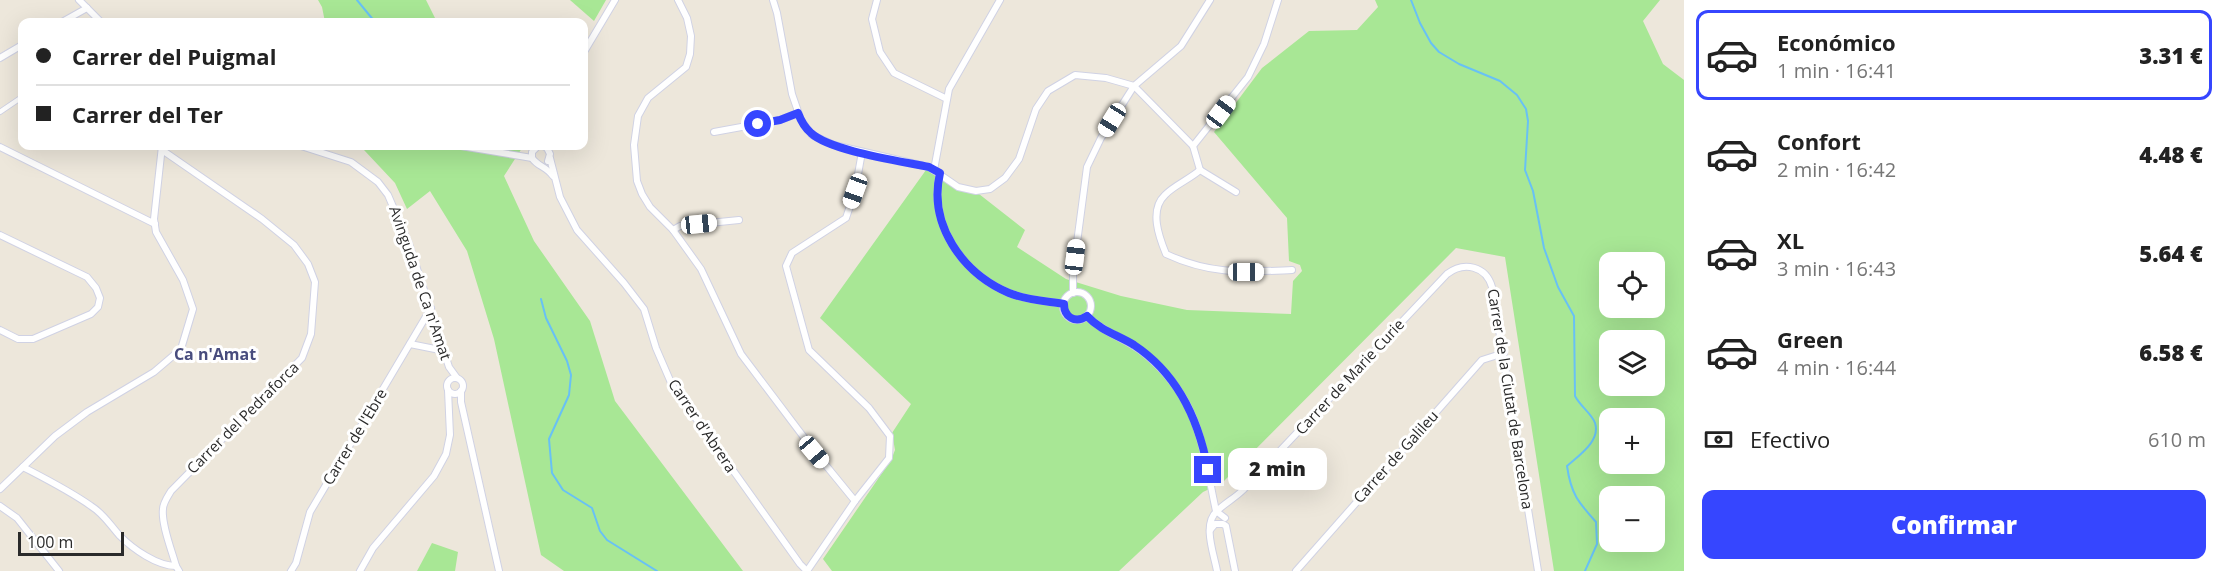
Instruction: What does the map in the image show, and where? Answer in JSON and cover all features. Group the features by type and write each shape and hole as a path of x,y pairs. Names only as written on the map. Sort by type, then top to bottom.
{"street":[{"path":"79,0 97,18"},
{"path":"588,45 615,0"},
{"path":"678,0 687,18 691,36 690,54 686,67 648,98 638,116 634,145 638,181 642,194 650,207 673,230 701,269 741,354 814,452 855,501"},
{"path":"773,0 798,113 812,135 834,145 937,171 958,187 976,191 990,189 1005,178 1019,159 1036,109 1048,91 1061,81 1075,75 1106,78 1134,86 1193,146 1200,170 1236,192"},
{"path":"877,0 873,19 880,52 894,73 947,99"},
{"path":"1000,0 949,89 937,171 937,199 942,222 955,250 970,268 987,281 1010,293 1064,304"},
{"path":"1073,293 1075,257 1087,167 1101,138 1134,86 1181,46 1210,0"},
{"path":"1193,146 1248,77 1264,44 1278,0"},
{"path":"69,18 87,8"},
{"path":"0,58 18,47"},
{"path":"0,112 18,101"},
{"path":"714,132 780,120 798,113"},
{"path":"0,147 155,224"},
{"path":"0,489 55,436 87,412 154,372 181,349 193,309 183,280 156,232 162,150"},
{"name":"Carrer del Pedraforca","path":"165,150 262,219 294,245 308,264 315,282 311,334 302,358 179,483 166,500 162,509 177,568"},
{"name":"Avinguda de Ca n'Amat","path":"314,150 351,162 378,182 388,195 409,244 449,367 450,435 446,454 434,476 374,548 360,571"},
{"path":"485,150 532,158 535,150"},
{"name":"Carrer d'Abrera","path":"550,150 560,198 578,230 624,282 644,309 656,348 672,385 807,571"},
{"path":"807,571 855,501 889,458 890,436 869,408 809,350 786,266 792,253 846,218 855,191 862,152"},
{"name":"Carrer d'Abrera","path":"532,158 547,168 556,182"},
{"path":"539,164 546,163 550,158"},
{"path":"1200,170 1163,196 1156,214 1156,228 1166,254 1202,268 1233,272 1292,270"},
{"path":"673,230 680,226 739,220"},
{"path":"0,236 87,277 96,288 100,298 98,307 91,314 33,339 18,339 0,330"},
{"name":"Carrer de la Ciutat de Barcelona","path":"1445,277 1455,269 1469,266 1481,270 1488,277 1492,287 1538,571"},
{"name":"Carrer de Marie Curie","path":"1216,511 1230,502 1445,277"},
{"path":"1073,293 1082,294 1089,300 1091,308 1087,316 1079,320 1071,318 1065,312 1064,304 1067,297 1073,293"},
{"name":"Carrer de l'Ebre","path":"291,571 296,563 310,512 431,308"},
{"path":"1087,316 1097,327 1144,353 1172,381 1184,398 1202,440 1216,511 1210,530 1217,571"},
{"path":"410,344 445,351"},
{"name":"Carrer de Galileu","path":"1296,571 1482,360 1504,353"},
{"name":"Avinguda de Ca n'Amat","path":"449,367 463,383 461,391"},
{"path":"449,380 457,378"},
{"path":"451,392 461,391 461,402 499,571"},
{"path":"451,392 461,402"},
{"path":"23,466 92,506 107,519 120,536 142,553 166,566 177,568"},
{"name":"Carrer de Marie Curie","path":"1230,502 1225,518 1235,571"},
{"path":"0,506 17,518 59,571"},
{"path":"1216,511 1225,518"},
{"path":"1210,530 1215,524 1226,526"}],"green space":[{"path":"318,0 426,0 435,18 324,18"},
{"path":"570,0 606,0 594,21"},
{"path":"1375,0 1660,0 1643,21 1663,64 1684,80 1684,571 1554,571 1505,257 1456,248 1222,483 1203,492 1119,571 832,571 823,559 891,460 895,450 892,433 911,404 820,318 926,170 958,190 979,194 1025,230 1017,247 1066,279 1121,296 1187,310 1291,314 1293,281 1302,271 1300,265 1289,261 1287,218 1214,132 1262,68 1309,31 1357,30 1378,7"},
{"path":"364,150 521,150 504,176 534,241 590,321 615,401 743,571 564,571 541,555 494,339 467,251 430,191 407,209 395,183"},
{"path":"432,543 458,552 455,571 417,571"}],"waterway":[{"path":"357,0 372,18"},
{"path":"1411,0 1420,23 1439,52 1459,64 1500,81 1517,95 1526,109 1528,121 1525,170 1533,191 1544,248 1558,287 1574,316 1575,396 1589,413 1596,430 1592,442 1567,466 1576,497 1596,522 1597,544 1585,571"},
{"path":"541,299 546,318 567,361 571,375 569,395 549,439 552,473 563,490 592,508 600,531 607,540 657,571"}],"district":[{"name":"Ca n'Amat","path":"215,354"}],"route":[{"path":"758,124 780,120 798,113 812,135 834,145 929,167 940,173 936,188 942,222 955,250 970,268 996,287 1010,293 1064,304 1067,316 1075,320 1087,316 1097,327 1144,353 1172,381 1184,398 1202,440 1208,470"}]}
